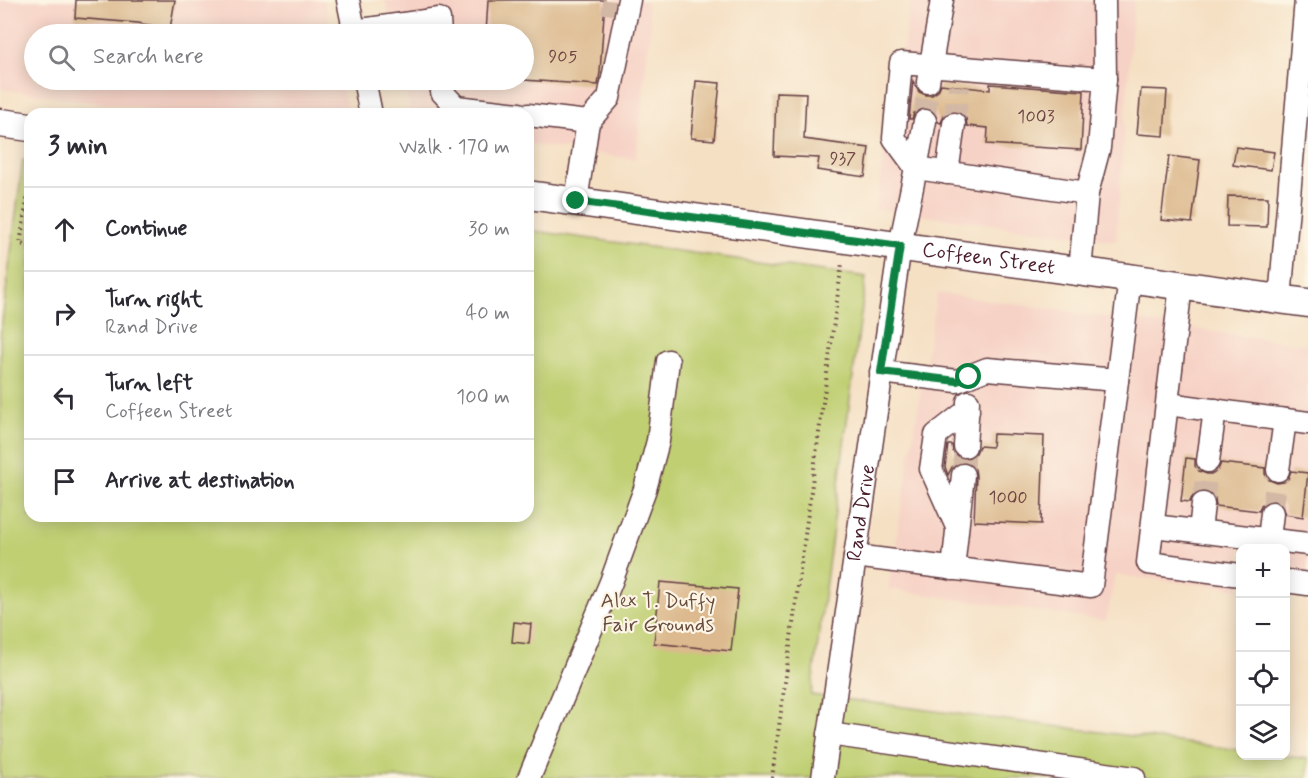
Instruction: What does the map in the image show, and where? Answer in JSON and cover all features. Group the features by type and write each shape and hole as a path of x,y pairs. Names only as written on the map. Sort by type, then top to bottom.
{"main road":[{"path":"1,128 24,127"},
{"name":"Coffeen Street","path":"534,196 1308,303"}],"street":[{"path":"348,0 352,24"},
{"path":"930,74 942,0"},
{"path":"1080,271 1087,193 1099,148 1105,79 1104,0"},
{"path":"1280,299 1306,0"},
{"path":"576,201 588,122 609,98 620,44 617,4"},
{"path":"406,24 441,18"},
{"path":"1087,193 916,168 894,138 901,63 930,74 960,77 1105,79"},
{"path":"366,90 370,108"},
{"path":"442,90 456,107 465,108"},
{"path":"534,116 588,122"},
{"name":"Rand Drive","path":"823,778 900,246 925,121"},
{"path":"947,172 954,124"},
{"path":"855,556 1091,586 1130,278"},
{"path":"1181,285 1148,563 1236,574"},
{"path":"530,778 610,582 645,489 658,441 668,361"},
{"path":"881,372 957,381 987,369 1117,380"},
{"path":"965,446 969,377"},
{"path":"1168,404 1308,423"},
{"path":"957,527 931,468 936,435 968,410"},
{"path":"1208,461 1215,410"},
{"path":"1278,470 1285,420"},
{"path":"953,569 963,475"},
{"path":"1200,531 1203,504"},
{"path":"1269,540 1272,513"},
{"path":"1153,526 1308,544"},
{"path":"1290,582 1308,584"},
{"path":"830,734 1134,778"}],"path":[{"path":"24,219 20,244 24,245"},
{"path":"772,778 845,238"}],"shaded area":[{"path":"0,0 324,0 329,24 24,24 24,90 343,90 346,106 344,108 137,108 0,89"},
{"path":"385,0 645,0 651,20 636,159 534,145 534,108 409,108 405,90 534,90 534,24 391,24"},
{"path":"911,0 1134,0 1116,241 875,209"},
{"path":"937,293 1308,345 1308,596 1290,594 1290,544 1236,544 1236,589 1115,575 1106,621 888,589"}],"green space":[{"name":"Alex T. Duffy Fair Grounds","path":"23,160 24,522 534,522 534,231 866,277 811,695 1236,749 1236,760 1290,760 1290,757 1308,759 1308,778 0,778 0,337"}],"building":[{"path":"76,0 175,0 171,24 75,18"},
{"path":"488,0 605,0 598,85 534,81 534,24 487,24"},
{"path":"696,81 720,83 714,140 691,138"},
{"path":"913,81 919,92 926,95 932,95 938,91 941,84 990,90 990,84 1084,91 1081,150 987,144 988,128 967,126 966,118 962,113 956,111 950,111 944,115 941,123 938,122 934,111 927,108 920,109 914,113 912,119 909,119"},
{"path":"1141,89 1167,90 1164,136 1137,134"},
{"path":"776,92 806,93 804,139 869,148 865,177 817,170 819,158 774,156"},
{"path":"1236,147 1274,152 1271,170 1233,165"},
{"path":"1169,156 1200,160 1192,223 1161,220"},
{"path":"1228,196 1268,197 1267,227 1227,226"},
{"path":"993,434 1044,436 1041,524 974,521 975,469 970,464 958,462 948,475 945,467 948,445 952,445 953,452 958,457 970,458 979,446 992,447"},
{"path":"1186,458 1195,459 1195,466 1199,471 1207,474 1213,474 1221,463 1265,468 1265,474 1269,480 1277,483 1288,479 1291,471 1308,473 1303,517 1285,514 1284,507 1280,502 1274,500 1266,501 1261,505 1259,511 1216,506 1215,498 1205,491 1197,492 1190,502 1181,501"},
{"path":"660,582 738,589 731,651 654,643"},
{"path":"514,622 531,624 529,644 512,642"}],"tunnel":[{"path":"612,15 614,1"},
{"path":"925,121 928,82"},
{"path":"954,124 959,86"},
{"path":"963,475 965,446"},
{"path":"1203,504 1208,461"},
{"path":"1272,513 1278,470"}],"route":[{"path":"576,201 900,246 881,372 957,381 969,377"}]}
